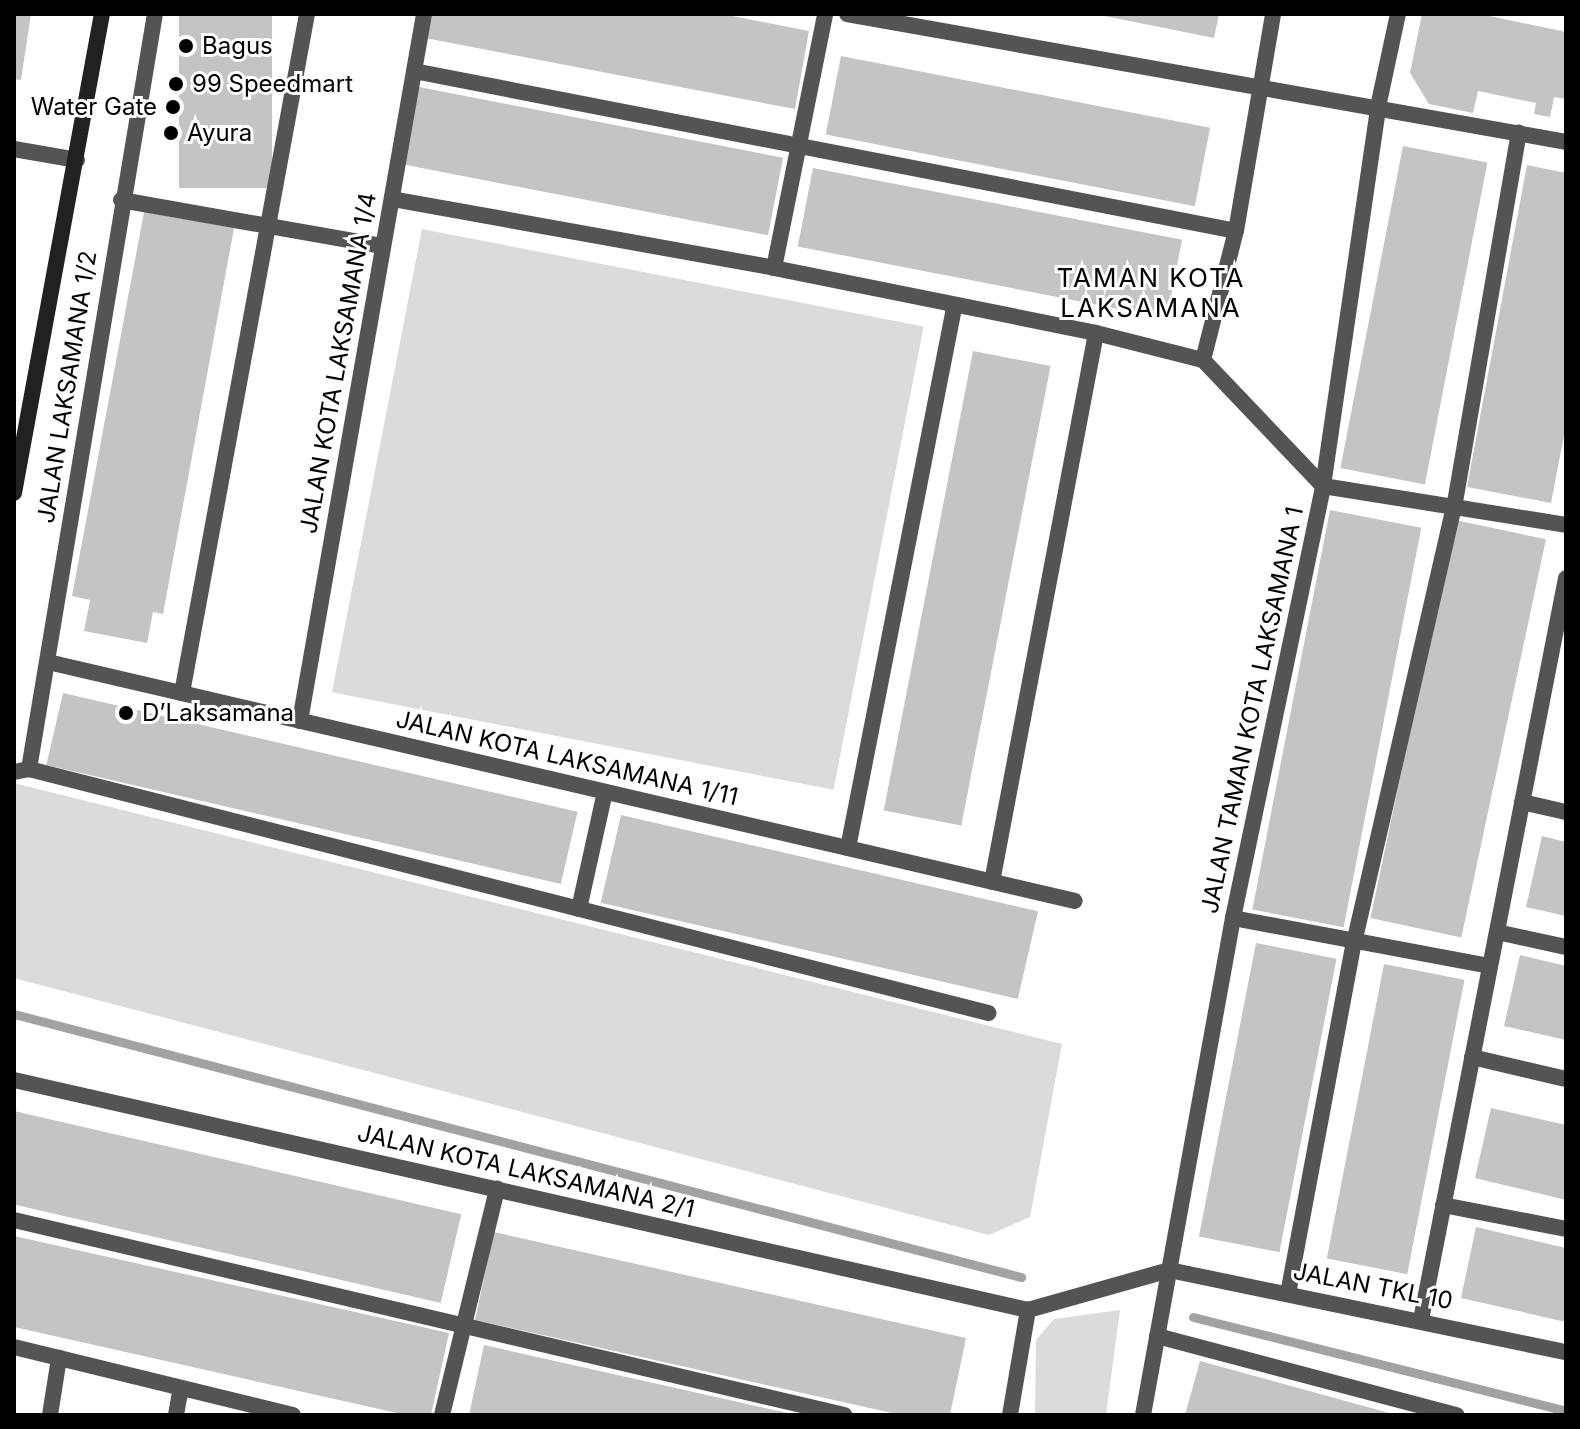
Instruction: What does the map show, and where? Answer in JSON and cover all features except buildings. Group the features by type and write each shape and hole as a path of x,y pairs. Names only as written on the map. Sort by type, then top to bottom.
{"street":[{"path":"14,493 102,14"},
{"name":"JALAN LAKSAMANA 1/2","path":"22,770 48,662 121,200 155,14"},
{"path":"182,693 307,14"},
{"name":"JALAN KOTA LAKSAMANA 1/4","path":"300,721 424,14"},
{"path":"774,268 825,14"},
{"path":"847,14 1261,84 1566,142"},
{"path":"1203,360 1236,231 1273,14"},
{"name":"JALAN TAMAN KOTA LAKSAMANA 1","path":"1143,1415 1233,918 1323,486 1378,107 1398,14"},
{"path":"414,71 798,149 1236,231"},
{"path":"1288,1294 1354,943 1454,508 1519,133"},
{"path":"14,149 77,160"},
{"path":"392,199 774,268 954,308 1096,333 1203,360 1323,486 1566,525"},
{"path":"121,200 383,246"},
{"path":"848,848 954,308"},
{"path":"992,882 1096,333"},
{"path":"1421,1320 1566,578"},
{"name":"JALAN KOTA LAKSAMANA 1/11","path":"48,662 1075,901"},
{"path":"22,770 988,1013"},
{"path":"579,909 605,792"},
{"path":"1522,802 1566,812"},
{"path":"1233,918 1490,966"},
{"path":"1497,932 1566,947"},
{"path":"1472,1057 1566,1079"},
{"name":"JALAN KOTA LAKSAMANA 2/1","path":"14,1080 1028,1310"},
{"path":"442,1415 497,1189"},
{"path":"1443,1205 1566,1229"},
{"path":"14,1220 844,1415"},
{"path":"1010,1415 1028,1310 1169,1270"},
{"name":"JALAN TKL 10","path":"1169,1270 1566,1352"},
{"path":"1157,1336 1457,1415"},
{"path":"14,1347 293,1415"},
{"path":"50,1415 59,1358"},
{"path":"176,1415 181,1388"}],"shaded area":[{"path":"422,229 924,327 834,790 332,692"},
{"path":"14,783 1062,1044 1030,1217 989,1235 14,978"},
{"path":"1120,1310 1106,1415 1035,1415 1036,1340 1054,1319"}],"waterway":[{"path":"14,1014 1021,1277"},
{"path":"1193,1317 1566,1411"}],"place":[{"name":"Bagus","path":"186,46"},
{"name":"99 Speedmart","path":"176,84"},
{"name":"Water Gate","path":"173,107"},
{"name":"Ayura","path":"171,133"},
{"name":"D’Laksamana","path":"126,713"}],"district":[{"name":"TAMAN KOTA LAKSAMANA","path":"1151,293"}]}
